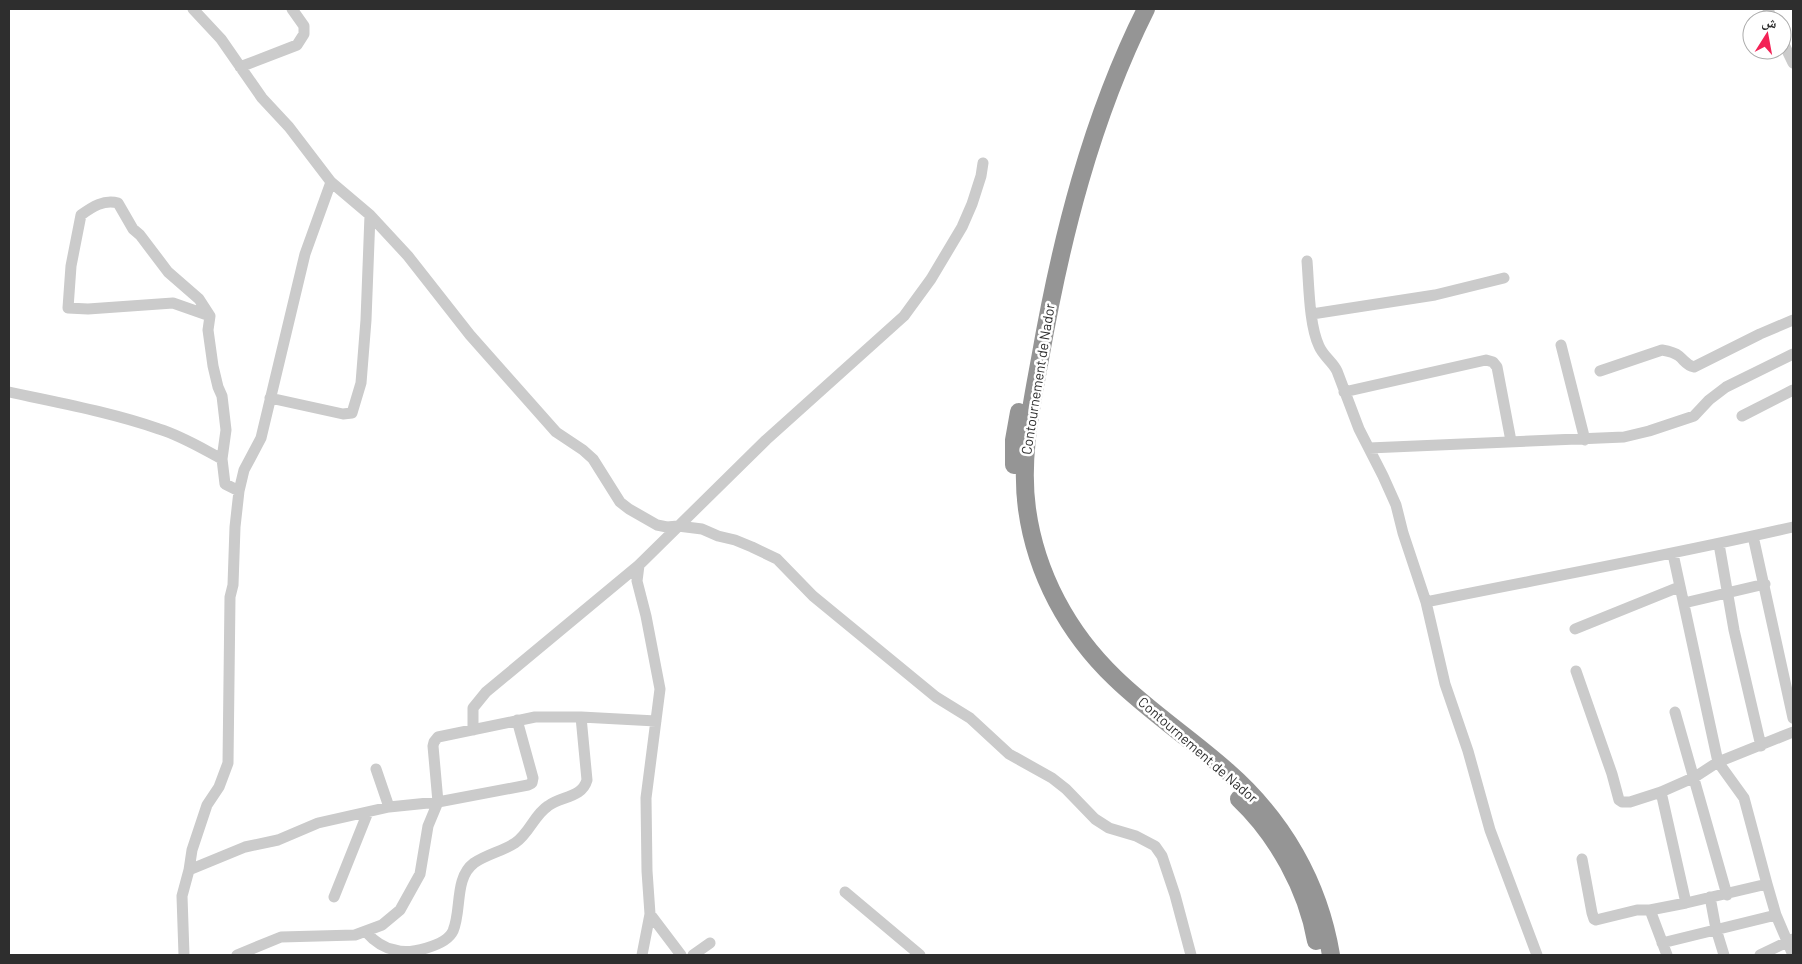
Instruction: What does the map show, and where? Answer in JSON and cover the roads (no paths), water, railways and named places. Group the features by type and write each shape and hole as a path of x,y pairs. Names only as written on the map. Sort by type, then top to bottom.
{"highway":[{"name":"Contournement de Nador","path":"1134,9 1113,52 1083,132 1058,215 1040,293 1014,440 1013,489 1021,538 1036,584 1059,628 1088,668 1128,706 1221,780 1247,806 1270,835 1289,866 1304,900 1319,955"},
{"name":"Contournement de Nador","path":"1146,9 1124,57 1094,136 1070,218 1051,294 1026,443 1025,486 1032,534 1038,557 1050,588 1074,630 1095,656 1137,698 1228,772 1256,798 1280,828 1300,861 1316,896 1327,932 1331,955"}],"street":[{"path":"193,9 221,39 262,98 289,127 331,182 370,215 408,256 470,335 556,432 584,450 593,459 620,502 658,525 702,529 752,546 777,560 813,596 936,697 970,718 1009,754 1052,778 1066,789 1095,819 1109,828 1136,836 1155,846 1162,856 1175,895 1191,955"},
{"path":"240,67 297,45 304,30 297,10"},
{"path":"473,730 473,708 486,692 639,565 791,416 904,316 931,279 962,227 972,204 983,163"},
{"path":"184,955 182,896 192,850 207,805 219,787 228,763 230,597 239,491 244,470 261,438 305,254 331,182"},
{"path":"210,316 173,303 88,309 68,308 71,266 81,215 93,207 110,200 118,203 133,229 140,234 168,272 199,299 210,316 208,330 216,380 222,396 226,430 222,459 225,484 239,491"},
{"path":"270,398 343,414 352,413 361,383 366,320 370,215"},
{"path":"1307,261 1312,314 1318,345 1321,351 1335,365 1359,429 1396,505 1403,533 1426,602 1445,684 1468,751 1490,830 1537,955"},
{"path":"1312,314 1435,295 1504,278"},
{"path":"1600,371 1662,350 1679,356 1686,364 1694,367 1760,334 1793,320"},
{"path":"1561,345 1584,440"},
{"path":"1369,448 1624,438 1694,416 1709,400 1726,387 1793,354"},
{"path":"1344,392 1486,360 1493,362 1497,367 1511,441"},
{"path":"1742,416 1793,390"},
{"path":"9,392 111,415 159,429 193,443 222,459"},
{"path":"1426,602 1550,576 1673,554 1793,527"},
{"path":"1753,536 1793,718"},
{"path":"1719,544 1734,630 1761,746"},
{"path":"1673,554 1718,762 1744,798 1766,884 1776,915 1791,940 1793,955"},
{"path":"639,565 637,580 660,689 646,805 646,871 650,914 642,955"},
{"path":"1684,603 1764,584"},
{"path":"1575,629 1679,587"},
{"path":"1576,671 1612,774 1619,800 1622,802 1630,802 1661,792 1695,777 1718,762 1793,732"},
{"path":"1675,712 1727,894"},
{"path":"237,955 282,937 356,936 382,925 400,910 420,874 428,826 438,802 434,742 438,737 535,717 581,717 656,721"},
{"path":"366,932 381,944 396,951 415,950 440,943 447,938 453,930 463,879 468,868 478,860 517,842 545,807 584,788 587,780 581,717"},
{"path":"189,870 244,847 278,840 318,822 389,807 438,802 528,785 532,783 532,778 517,720"},
{"path":"376,769 389,807"},
{"path":"1661,792 1686,904"},
{"path":"334,897 368,812"},
{"path":"1582,859 1595,920 1637,910 1650,910 1686,904 1766,884"},
{"path":"845,892 920,955"},
{"path":"1710,897 1716,929 1724,955"},
{"path":"1650,910 1667,955"},
{"path":"650,914 681,955"},
{"path":"1662,943 1776,915"},
{"path":"1760,955 1791,940"},
{"path":"693,955 710,943"}]}
